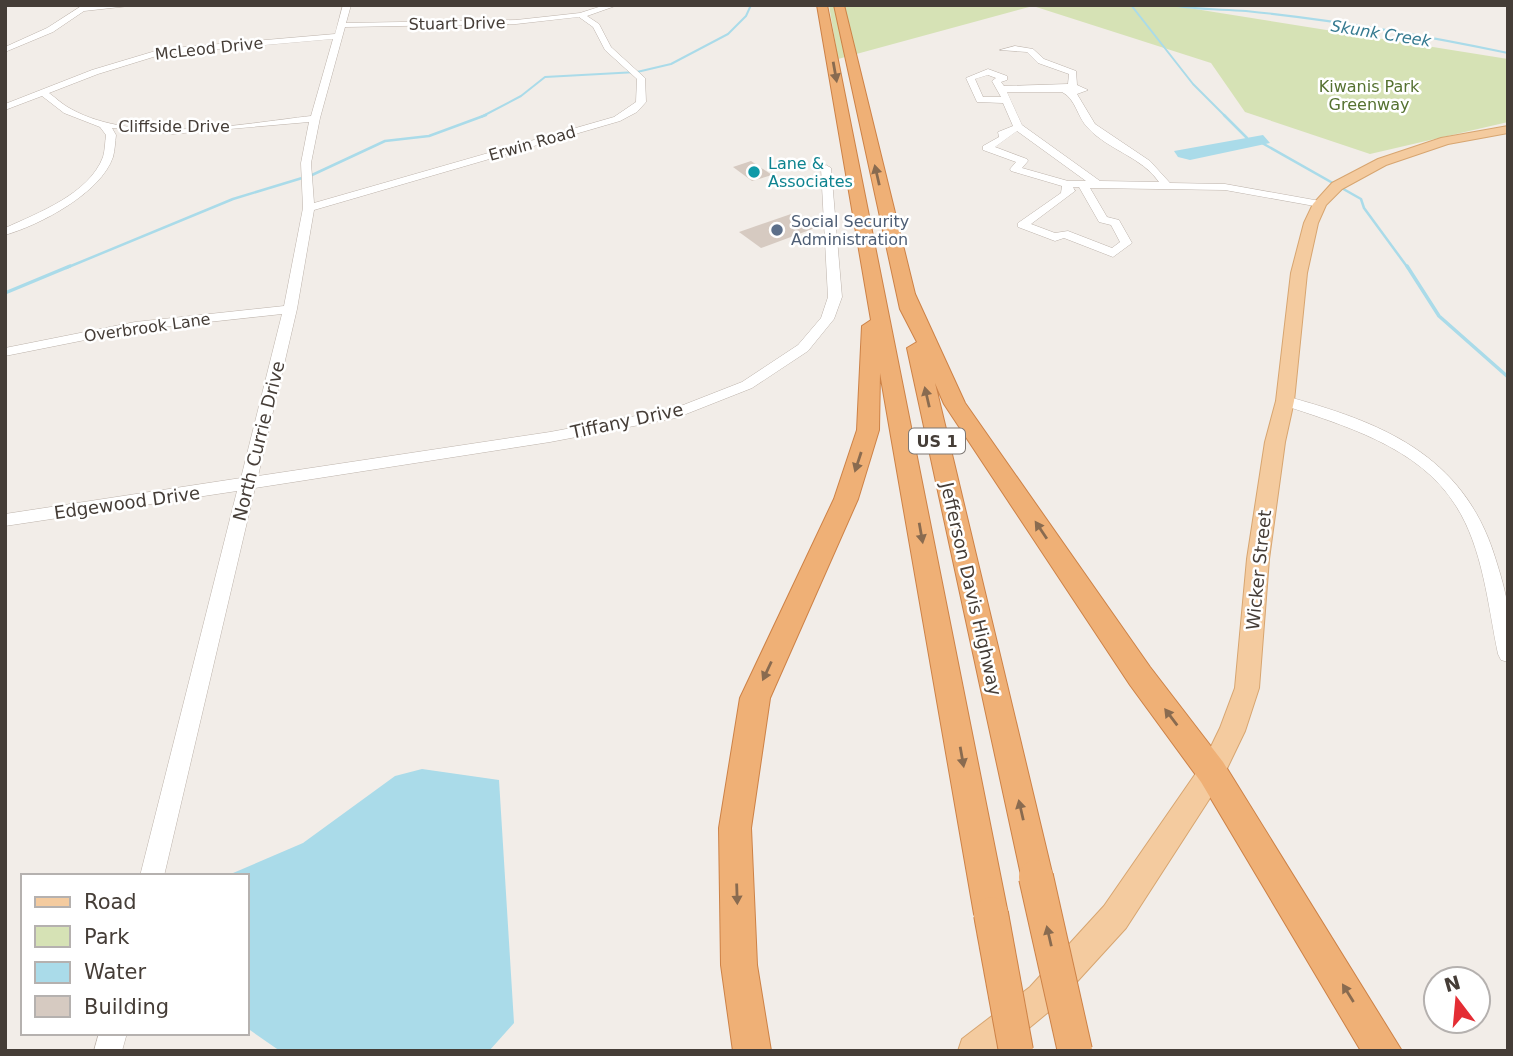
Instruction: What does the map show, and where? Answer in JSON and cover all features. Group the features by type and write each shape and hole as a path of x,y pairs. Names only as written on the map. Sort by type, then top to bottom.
{"highway":[{"name":"Jefferson Davis Highway","path":"822,5 1016,1051"},
{"name":"Jefferson Davis Highway","path":"839,5 1075,1051"},
{"path":"752,1051 739,965 737,815 755,698 846,499 868,430 873,273"},
{"path":"905,293 955,404 1140,676 1212,772 1383,1051"}],"main road":[{"name":"Wicker Street","path":"974,1051 1041,998 1115,917 1212,772 1232,731 1247,688 1258,559 1275,442 1285,401 1299,273 1311,223 1320,204 1337,186 1382,162 1445,141 1508,129"}],"street":[{"path":"5,50 50,30 87,7 134,5"},
{"name":"North Currie Drive","path":"152,874 290,309 310,208 306,163 315,118 347,5"},
{"name":"Stuart Drive","path":"339,30 482,24 581,15 614,5"},
{"name":"Erwin Road","path":"310,208 617,119 634,110 641,102 641,78 611,51 596,26 581,15"},
{"name":"McLeod Drive","path":"5,107 95,72 162,52 339,30"},
{"path":"1039,60 1073,73 1068,89 1091,126 1146,163 1159,174 1167,186"},
{"path":"1007,100 980,100 970,78 988,72 1004,78 996,81 1002,89 1007,100 1018,127 1098,185"},
{"path":"1002,89 1068,89"},
{"name":"Cliffside Drive","path":"42,92 54,105 72,116 105,126 186,129 315,118"},
{"path":"5,232 43,216 99,173 108,158 111,135 105,126"},
{"path":"1018,127 1002,134 1006,137 987,148 1023,161 1015,169 1067,184 1225,187 1320,204"},
{"name":"Tiffany Drive","path":"248,485 676,414 747,385 803,348 827,319 835,297 826,168"},
{"path":"1067,184 1069,191 1065,195 1022,225 1055,237 1064,234 1113,253 1126,243 1115,222 1103,220 1083,185"},
{"name":"Overbrook Lane","path":"5,352 135,326 290,309"},
{"path":"1285,401 1362,427 1416,455 1439,474 1461,499 1477,528 1508,654"},
{"name":"Edgewood Drive","path":"5,520 248,485"}],"green space":[{"name":"Kiwanis Park Greenway","path":"829,5 1170,5 1508,59 1508,122 1370,154 1245,112 1211,63 1033,6 838,59"}],"water":[{"path":"1263,135 1270,143 1190,160 1178,157 1174,151"},
{"path":"422,769 499,780 514,1023 489,1051 280,1051 248,1029 248,874 231,874 303,843 395,776"}],"building":[{"name":"Lane & Associates","path":"751,161 772,175 752,181 733,167"},
{"name":"Social Security Administration","path":"791,214 815,228 761,248 739,232"}],"waterway":[{"path":"482,116 521,96 545,77 637,72 671,64 728,34 746,16 751,5"},
{"path":"1131,5 1193,84 1247,138"},
{"name":"Skunk Creek","path":"1171,5 1344,23 1508,53"},
{"path":"482,116 486,115"},
{"path":"66,268 233,199 312,175 385,141 429,136 482,116"},
{"path":"1262,143 1361,199 1364,208 1408,268"},
{"path":"5,293 70,266"},
{"path":"1407,266 1439,316 1508,377"}],"place":[{"name":"Lane & Associates","path":"754,172"},
{"name":"Social Security Administration","path":"777,230"}]}
